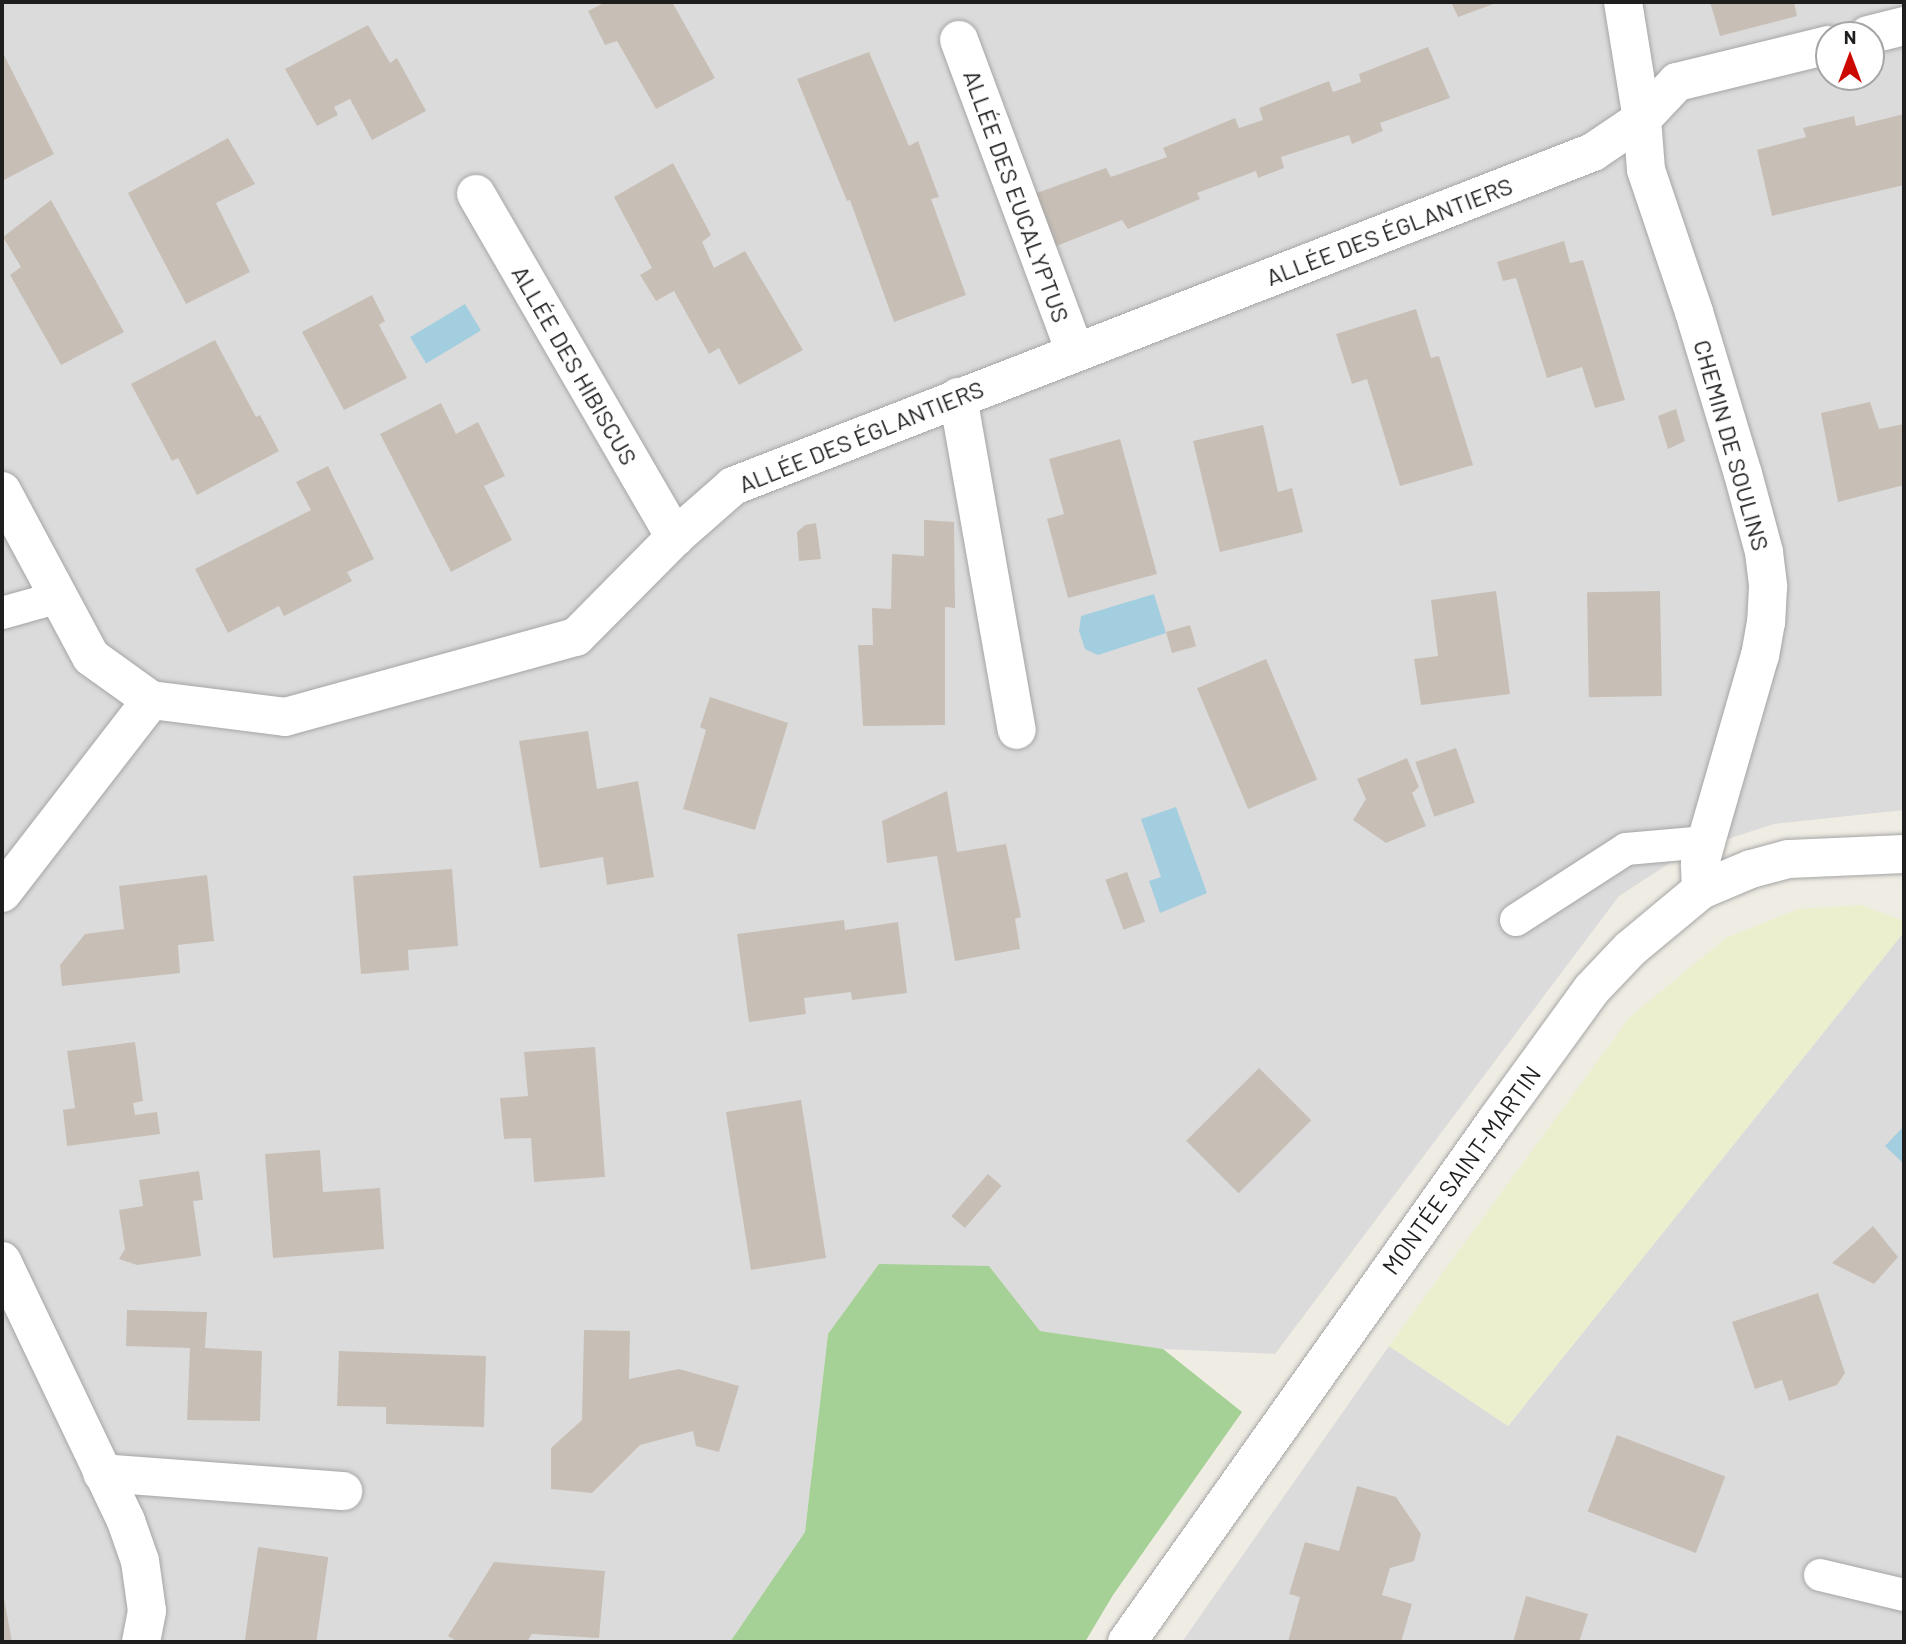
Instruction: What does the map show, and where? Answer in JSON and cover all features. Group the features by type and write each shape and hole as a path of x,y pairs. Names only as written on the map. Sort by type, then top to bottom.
{"street":[{"name":"CHEMIN DE SOULINS","path":"1623,2 1642,119 1646,170 1694,312 1743,474 1764,552 1768,587 1766,622 1749,702 1700,865 1701,890"},
{"path":"1885,31 1904,26"},
{"name":"ALLÉE DES EUCALYPTUS","path":"959,40 1075,352"},
{"name":"ALLÉE DES ÉGLANTIERS","path":"2,491 91,657 151,701 285,718 576,637 675,537 733,486 1593,152 1642,119 1677,82 1815,48"},
{"name":"ALLÉE DES HIBISCUS","path":"476,194 675,537"},
{"path":"958,397 1017,730"},
{"path":"2,893 151,701"},
{"name":"MONTÉE SAINT-MARTIN","path":"1126,1642 1592,989 1630,949 1701,890 1751,869 1789,859 1904,854"},
{"path":"2,1261 102,1473 140,1561 147,1611 141,1642"},
{"path":"102,1473 343,1491"}],"lane":[{"path":"2,614 59,597"},
{"path":"1516,919 1626,849 1706,842"},
{"path":"1820,1575 1904,1595"}],"shaded area":[{"path":"2,2 1904,2 1904,810 1774,824 1687,852 1619,896 1275,1354 1163,1349 1040,1331 989,1266 828,1334 805,1532 730,1642 2,1642"},
{"path":"1904,932 1904,1642 1182,1642 1389,1346 1508,1426"}],"green space":[{"path":"1861,905 1904,921 1904,932 1508,1426 1389,1346 1630,1017 1726,938 1799,909"},
{"path":"879,1264 989,1266 1040,1331 1163,1349 1242,1412 1113,1595 1085,1642 730,1642 805,1532 828,1334"}],"water":[{"path":"465,304 481,331 426,364 410,337"},
{"path":"1154,594 1166,633 1098,655 1085,649 1079,631 1081,616"},
{"path":"1176,807 1207,893 1160,913 1149,881 1161,877 1141,819"},
{"path":"1904,1126 1904,1164 1885,1146"}],"building":[{"path":"606,2 672,2 715,78 656,109 617,41 605,45 588,11"},
{"path":"1451,2 1499,2 1458,17"},
{"path":"1710,2 1794,2 1797,16 1720,36"},
{"path":"368,25 390,63 397,58 426,111 372,140 350,99 334,107 338,115 317,126 285,69"},
{"path":"1428,47 1450,98 1380,123 1383,131 1352,144 1349,135 1281,157 1284,168 1258,178 1256,171 1197,193 1200,199 1128,229 1122,220 1054,247 1034,194 1106,168 1111,177 1167,157 1163,148 1235,118 1239,128 1263,120 1259,108 1329,81 1333,92 1361,82 1359,74"},
{"path":"2,51 54,154 2,181"},
{"path":"869,52 909,146 918,141 939,197 931,199 966,295 894,322 850,200 847,201 797,79"},
{"path":"1904,114 1904,185 1772,216 1757,150 1806,137 1803,128 1854,116 1856,126"},
{"path":"228,138 255,184 216,203 250,272 186,304 128,193"},
{"path":"673,163 711,235 702,242 714,268 745,251 803,350 739,385 719,348 709,354 674,291 656,301 640,275 652,268 614,197"},
{"path":"51,200 124,332 61,365 10,275 21,267 3,237"},
{"path":"1564,241 1570,263 1583,260 1625,400 1595,408 1582,367 1547,378 1516,278 1503,281 1497,262"},
{"path":"372,295 385,321 379,325 407,378 344,410 302,332"},
{"path":"1416,309 1431,358 1439,356 1473,465 1400,486 1367,379 1352,384 1336,334"},
{"path":"215,340 256,417 260,415 279,451 197,495 178,458 172,461 131,384"},
{"path":"1870,402 1879,429 1904,424 1904,485 1838,502 1821,413"},
{"path":"441,403 456,434 478,422 505,476 484,486 512,540 451,572 380,434"},
{"path":"1676,409 1685,441 1668,449 1658,416"},
{"path":"1263,425 1278,492 1292,488 1303,532 1220,552 1193,441"},
{"path":"1120,439 1157,574 1068,598 1047,519 1064,514 1049,459"},
{"path":"328,466 374,559 347,572 352,581 284,616 279,606 228,633 195,569 311,510 296,482"},
{"path":"924,520 954,522 955,608 945,607 945,725 863,726 858,645 873,645 872,608 891,609 892,554 924,556"},
{"path":"816,523 821,559 799,561 797,532 805,525"},
{"path":"1496,591 1510,694 1421,705 1414,659 1438,656 1431,600"},
{"path":"1660,591 1662,696 1589,697 1587,592"},
{"path":"1190,625 1196,646 1172,653 1166,632"},
{"path":"1266,659 1317,780 1248,809 1197,688"},
{"path":"710,697 788,723 755,830 683,809 706,730 700,727"},
{"path":"588,731 597,789 638,781 654,877 607,885 603,857 540,868 519,741"},
{"path":"1456,748 1475,803 1434,817 1415,762"},
{"path":"1407,758 1419,787 1412,793 1426,826 1386,843 1353,820 1366,799 1357,779"},
{"path":"947,791 957,852 1006,844 1021,917 1015,919 1020,949 955,961 937,856 887,863 882,821"},
{"path":"452,869 458,946 408,950 409,970 361,974 353,876"},
{"path":"1127,872 1145,922 1124,930 1105,880"},
{"path":"207,875 214,941 178,945 180,973 62,986 60,965 85,934 124,929 119,886"},
{"path":"844,920 845,930 898,922 907,993 852,1000 851,992 804,998 806,1014 749,1022 737,934"},
{"path":"135,1042 143,1101 133,1103 135,1115 157,1112 160,1134 67,1146 63,1110 75,1108 67,1051"},
{"path":"595,1047 605,1177 534,1182 531,1138 504,1139 500,1098 528,1096 524,1052"},
{"path":"1259,1068 1311,1120 1238,1193 1186,1141"},
{"path":"801,1100 826,1258 751,1270 726,1112"},
{"path":"320,1150 323,1192 380,1188 384,1249 273,1258 265,1154"},
{"path":"199,1171 203,1200 193,1201 201,1256 137,1265 119,1259 125,1249 119,1210 143,1206 139,1180"},
{"path":"988,1174 1002,1186 965,1228 951,1216"},
{"path":"1873,1226 1898,1257 1874,1284 1832,1263"},
{"path":"1818,1293 1845,1373 1837,1385 1789,1401 1782,1380 1755,1389 1732,1322"},
{"path":"127,1310 207,1312 205,1348 262,1351 260,1421 187,1420 190,1348 126,1346"},
{"path":"584,1330 630,1331 629,1379 679,1369 739,1386 719,1452 696,1446 693,1431 640,1445 592,1493 551,1489 551,1448 582,1420"},
{"path":"339,1351 486,1356 484,1427 386,1424 386,1407 337,1406"},
{"path":"1617,1435 1725,1477 1696,1553 1588,1512"},
{"path":"1357,1486 1396,1497 1421,1534 1414,1561 1390,1568 1382,1595 1412,1604 1401,1642 1288,1642 1300,1597 1289,1594 1305,1542 1339,1551"},
{"path":"258,1547 328,1557 316,1642 245,1642"},
{"path":"494,1562 605,1571 599,1638 532,1634 527,1642 458,1642 448,1636"},
{"path":"3,1593 12,1642 2,1642"},
{"path":"1526,1596 1588,1614 1579,1642 1513,1642"}]}
